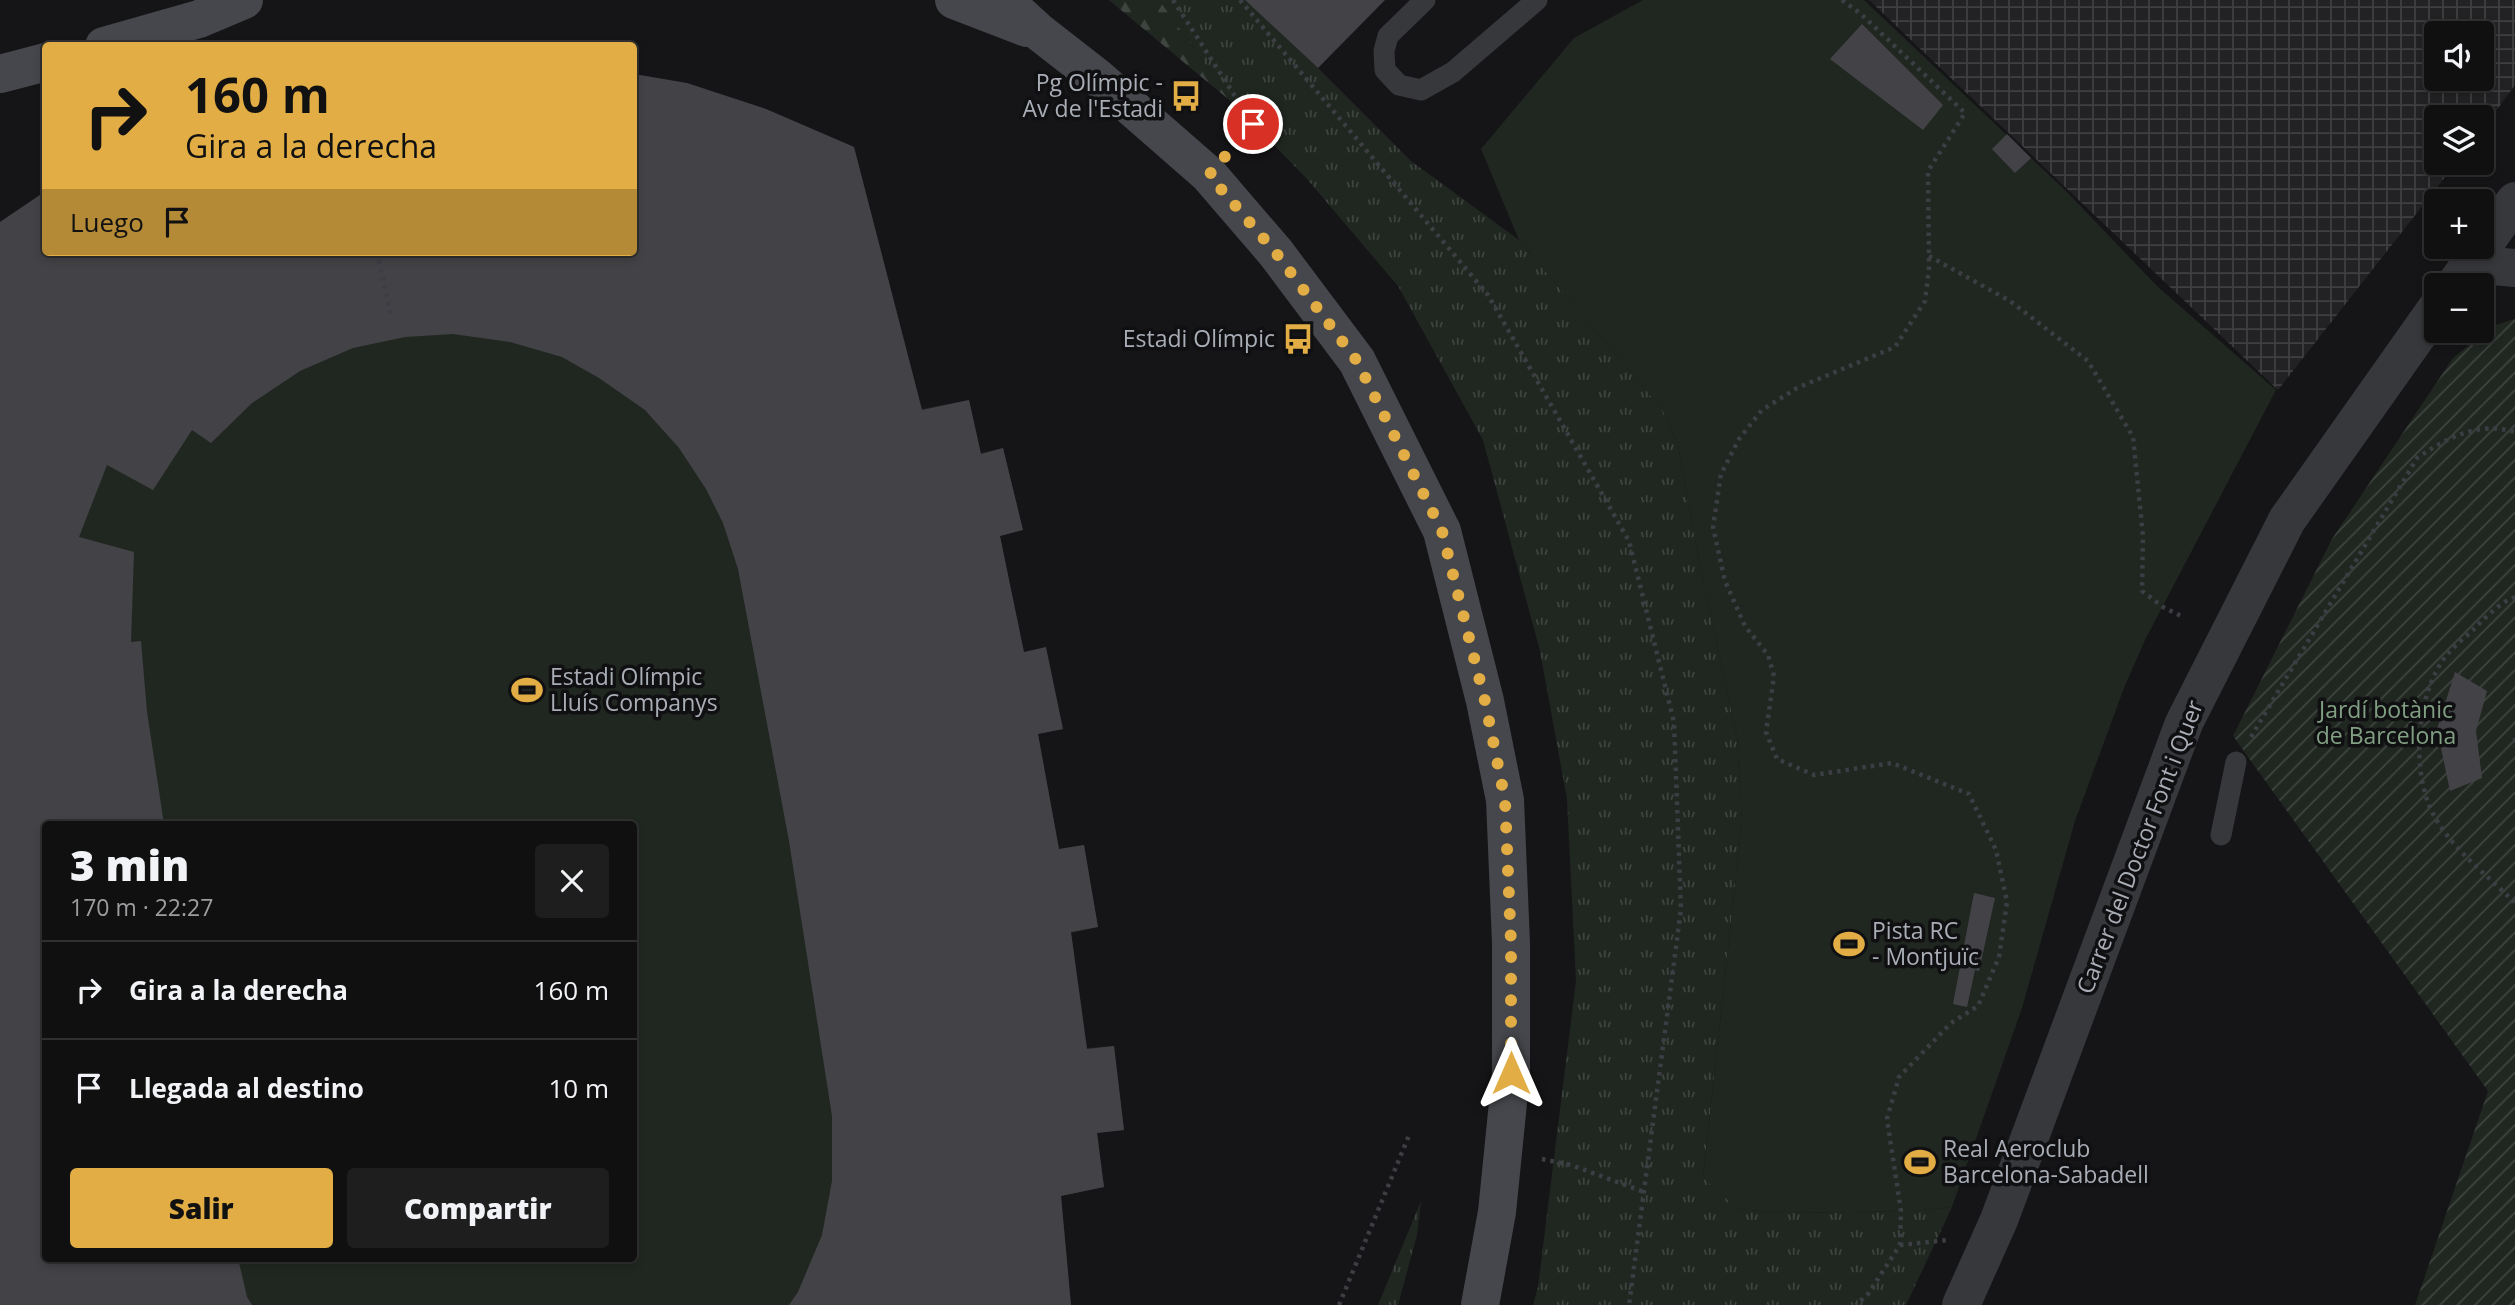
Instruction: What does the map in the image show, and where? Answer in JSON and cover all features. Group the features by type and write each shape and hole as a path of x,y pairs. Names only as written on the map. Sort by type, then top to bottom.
{"street":[{"path":"118,42 199,19 244,0"},
{"path":"954,0 1039,32"},
{"path":"1004,0 1209,175 1276,253 1357,361 1442,531 1485,701 1505,800 1511,943 1511,1073 1497,1212 1480,1305"},
{"path":"0,74 42,63"},
{"path":"2464,273 2515,201"},
{"path":"2478,273 2515,268"},
{"name":"Carrer del Doctor Font i Quer","path":"1961,1305 1998,1220 2184,723 2287,520 2424,326"}],"lane":[{"path":"1424,0 1388,36 1384,51 1385,70 1399,85 1421,90 1453,72 1536,0"},
{"path":"2221,835 2236,762"}],"path":[{"path":"1173,0 1253,124 1209,175"},
{"path":"1240,0 1488,295 1629,541 1674,722 1681,909 1629,1305"},
{"path":"1842,0 1861,14 1965,113 1928,171 1929,256 1925,301 1895,347 1797,388 1762,410 1739,439 1721,474 1713,527 1725,581 1745,626 1768,655 1774,676 1766,732 1777,759 1814,775 1892,763 1969,794 1996,850 2007,902 1999,957 1978,1006 1951,1023 1899,1077 1887,1119 1901,1211 1900,1245 1868,1294 1856,1305"},
{"path":"378,256 391,316"},
{"path":"1929,256 2010,301 2088,361 2133,437 2143,536 2142,591 2163,607 2183,617"},
{"path":"2236,762 2417,458 2443,441 2479,428 2515,432"},
{"path":"2515,597 2485,618 2446,657 2434,678 2426,700 2419,750 2419,773 2430,806 2447,836 2515,906"},
{"path":"2515,738 2515,747"},
{"path":"1339,1305 1410,1133"},
{"path":"1504,1150 1571,1165 1644,1192"},
{"path":"1900,1245 1950,1240"}],"shaded area":[{"path":"1869,0 2515,0 2515,85 2494,114 2494,105 2424,105 2424,175 2447,175 2436,189 2424,189 2424,204 2278,390"}],"green space":[{"path":"1108,0 1159,0 1234,104 1110,1"},
{"path":"1159,0 1245,0 1411,161 1519,240 1662,409 1678,445 1699,561 1737,737 1742,821 1703,1177 1738,1209 1785,1213 1912,1211 1952,1207 1906,1305 1533,1305 1538,1287 1576,981 1567,799 1540,651 1483,440 1398,286 1307,179 1234,104"},
{"path":"1643,0 1864,0 2066,191 2158,287 2276,390 2145,640 2124,688 2075,821 2022,1008 1952,1207 1912,1211 1785,1213 1738,1209 1703,1178 1742,821 1737,737 1699,561 1678,445 1662,409 1519,240 1481,149 1574,38"},
{"name":"Estadi Olímpic Lluís Companys","path":"637,75 687,84 766,109 854,147 922,409 969,400 981,453 1003,448 1023,530 1000,536 1023,652 1063,729 1038,734 1059,849 1084,845 1098,927 1071,933 1087,1048 1114,1046 1124,1130 1097,1133 1104,1187 1061,1196 1071,1305 0,1305 0,222 42,193 42,256 637,256"},
{"name":"Jardí botànic de Barcelona","path":"2515,319 2515,1305 2415,1305 2488,1091 2233,736 2332,539 2453,358 2471,343 2494,343 2494,325"},
{"path":"1421,1201 1417,1235 1398,1305 1378,1305"}],"building":[{"path":"1245,0 1385,0 1318,68"},
{"path":"1862,24 1943,105 1923,130 1830,59"},
{"path":"637,75 687,83 766,109 854,147 922,410 969,400 981,454 1003,448 1023,530 1000,536 1024,652 1046,647 1063,729 1038,734 1059,849 1084,845 1098,927 1071,932 1087,1049 1114,1046 1124,1130 1097,1133 1104,1187 1061,1196 1071,1305 789,1305 798,1292 822,1235 832,1181 832,1116 789,841 738,569 723,523 706,489 679,448 645,410 599,378 562,357 510,342 453,334 405,337 353,348 300,371 252,403 211,443 192,430 153,490 107,465 79,537 134,552 131,642 141,641 147,712 164,821 42,821 42,1262 239,1262 247,1297 252,1305 0,1305 0,222 42,194 42,256 637,256"},
{"path":"2007,134 2031,158 2015,173 1992,149"},
{"path":"2455,672 2487,691 2476,731 2482,778 2450,791 2437,729"},
{"path":"1974,893 1995,898 1979,971 1975,970 1967,1007 1953,1004"}],"place":[{"name":"Pg Olímpic - Av de l'Estadi","path":"1186,96"},
{"name":"Estadi Olímpic","path":"1298,339"},
{"name":"Estadi Olímpic Lluís Companys","path":"527,690"},
{"name":"Pista RC - Montjuïc","path":"1849,944"},
{"name":"Real Aeroclub Barcelona-Sabadell","path":"1920,1162"}],"route":[{"path":"1253,124 1209,175 1276,253 1357,361 1442,531 1485,701 1505,800 1511,943 1511,1073"}]}
